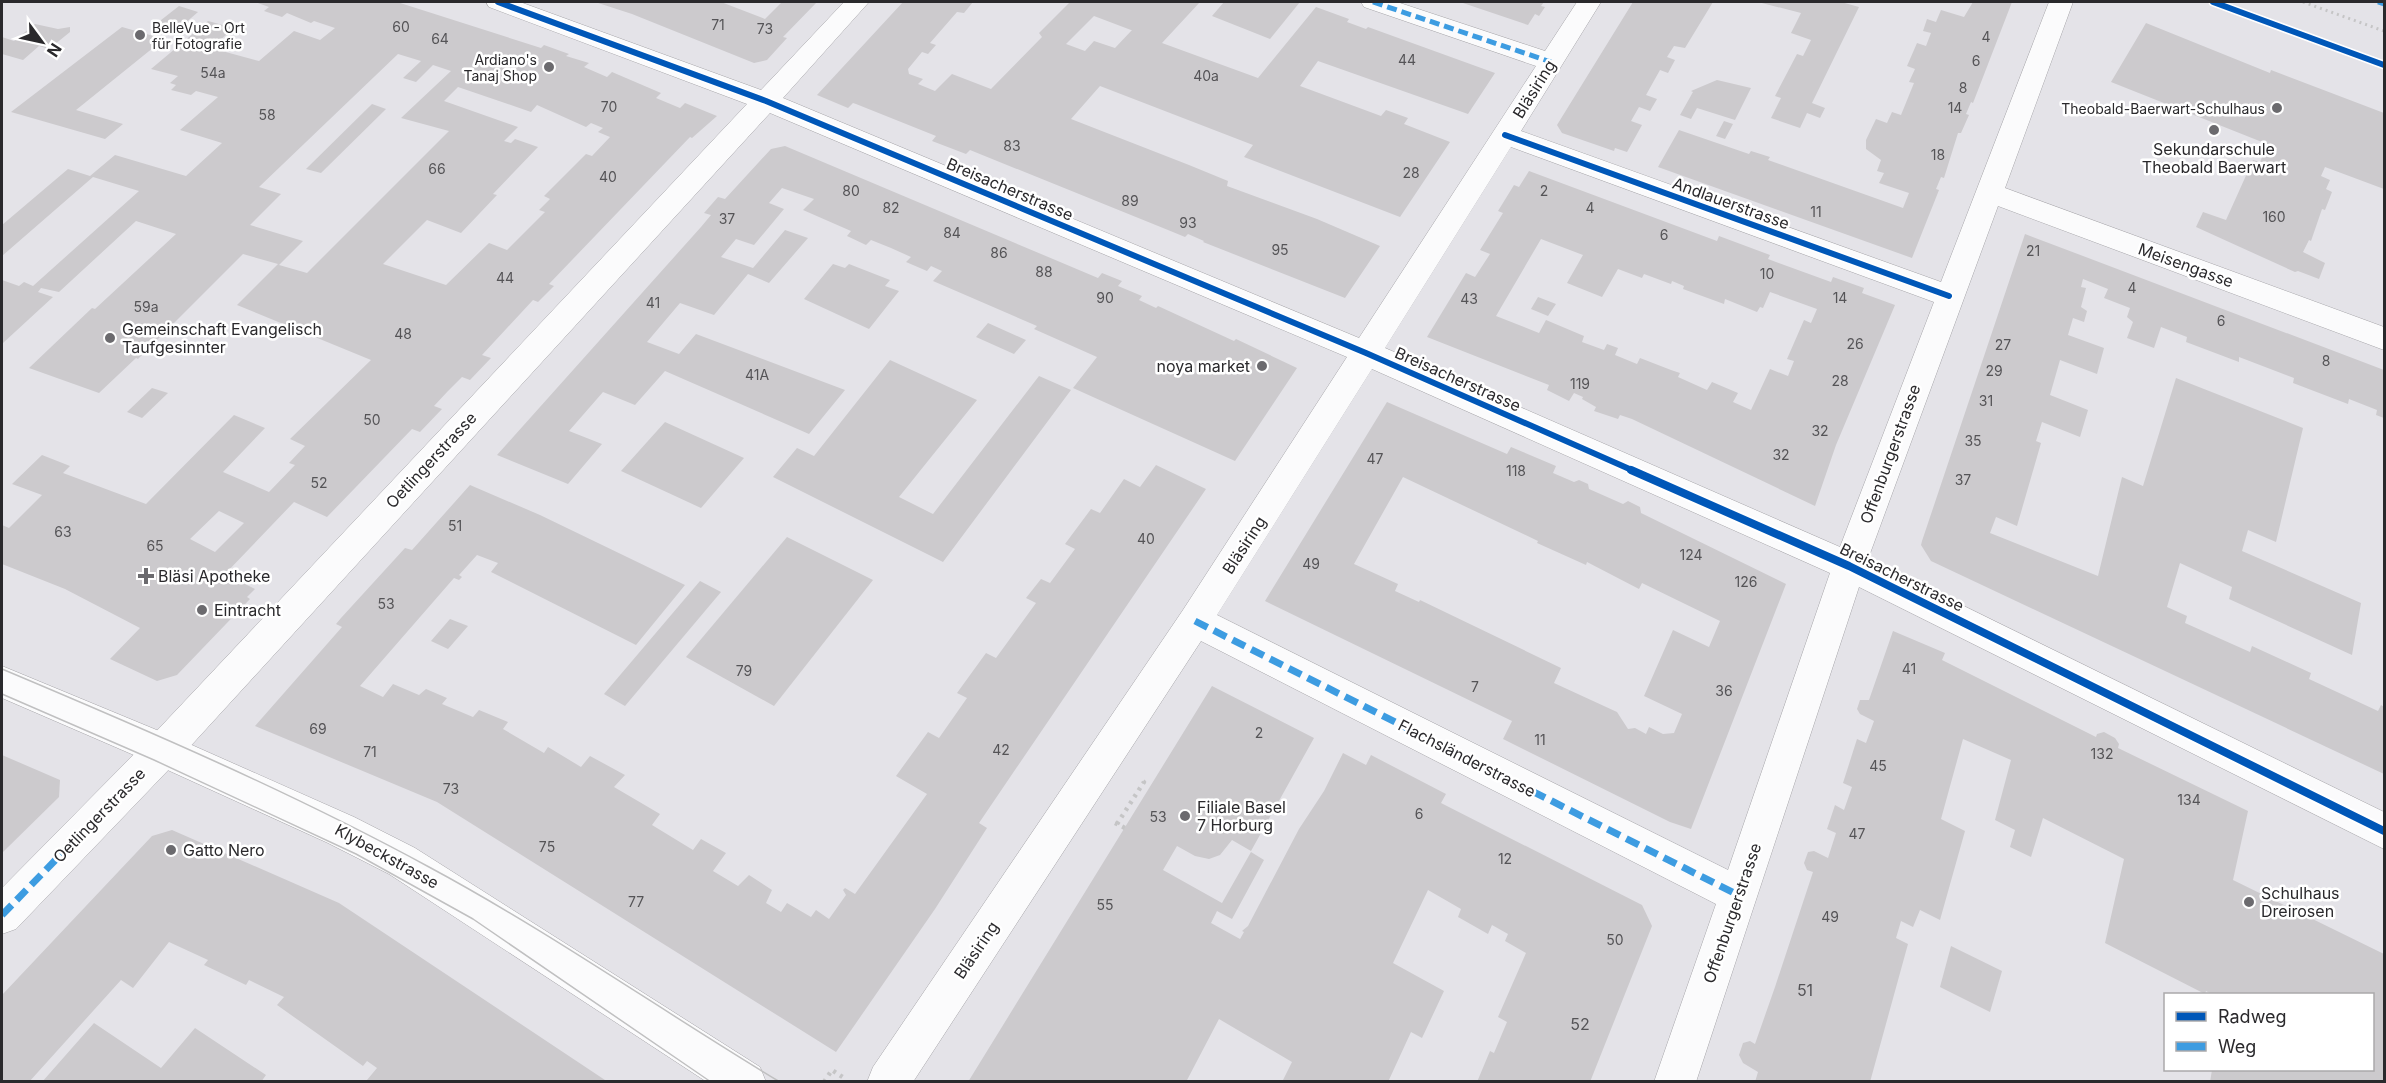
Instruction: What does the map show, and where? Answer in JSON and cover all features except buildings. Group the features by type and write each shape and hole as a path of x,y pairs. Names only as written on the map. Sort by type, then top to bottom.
{"street":[{"name":"Breisacherstrasse","path":"498,2 766,101 1366,353 1849,566 2385,831"},
{"name":"Oetlingerstrasse","path":"2,915 163,750 857,2"},
{"path":"1373,2 1551,62"},
{"name":"Bläsiring","path":"888,1082 1195,621 1589,2"},
{"name":"Offenburgerstrasse","path":"1675,1082 1849,566 2061,2"},
{"name":"Andlauerstrasse","path":"1505,135 1949,296"},
{"name":"Meisengasse","path":"1988,192 2385,339"},
{"name":"Flachsländerstrasse","path":"1195,621 1738,895"},
{"name":"Klybeckstrasse","path":"2,682 163,750 341,830 402,861 482,910 745,1082"}],"path":[{"path":"2212,2 2385,65"},
{"path":"2303,2 2385,31"},
{"path":"1117,824 1125,828"},
{"path":"824,1082 832,1070 850,1082"}],"tram line":[{"path":"2,669 271,787 377,839 518,918 780,1082"},
{"path":"2,694 154,760 356,854 473,919 711,1082"}],"marked path":[{"path":"1373,2 1551,62"},
{"path":"2378,2 2384,4"},
{"path":"1195,621 1738,895"},
{"path":"2,915 107,807"}],"cycle path":[{"path":"498,2 766,101 1366,353 1849,566 2384,831"},
{"path":"2213,2 2384,65"},
{"path":"1505,135 1949,296"}],"place":[{"name":"BelleVue - Ort für Fotografie","path":"140,35"},
{"name":"Ardiano's Tanaj Shop","path":"549,67"},
{"name":"Theobald-Baerwart-Schulhaus","path":"2277,108"},
{"name":"Sekundarschule Theobald Baerwart","path":"2214,130"},
{"name":"Gemeinschaft Evangelisch Taufgesinnter","path":"110,338"},
{"name":"noya market","path":"1262,366"},
{"name":"Bläsi Apotheke","path":"146,576"},
{"name":"Eintracht","path":"202,610"},
{"name":"Filiale Basel 7 Horburg","path":"1185,816"},
{"name":"Gatto Nero","path":"171,850"},
{"name":"Schulhaus Dreirosen","path":"2249,902"}]}
